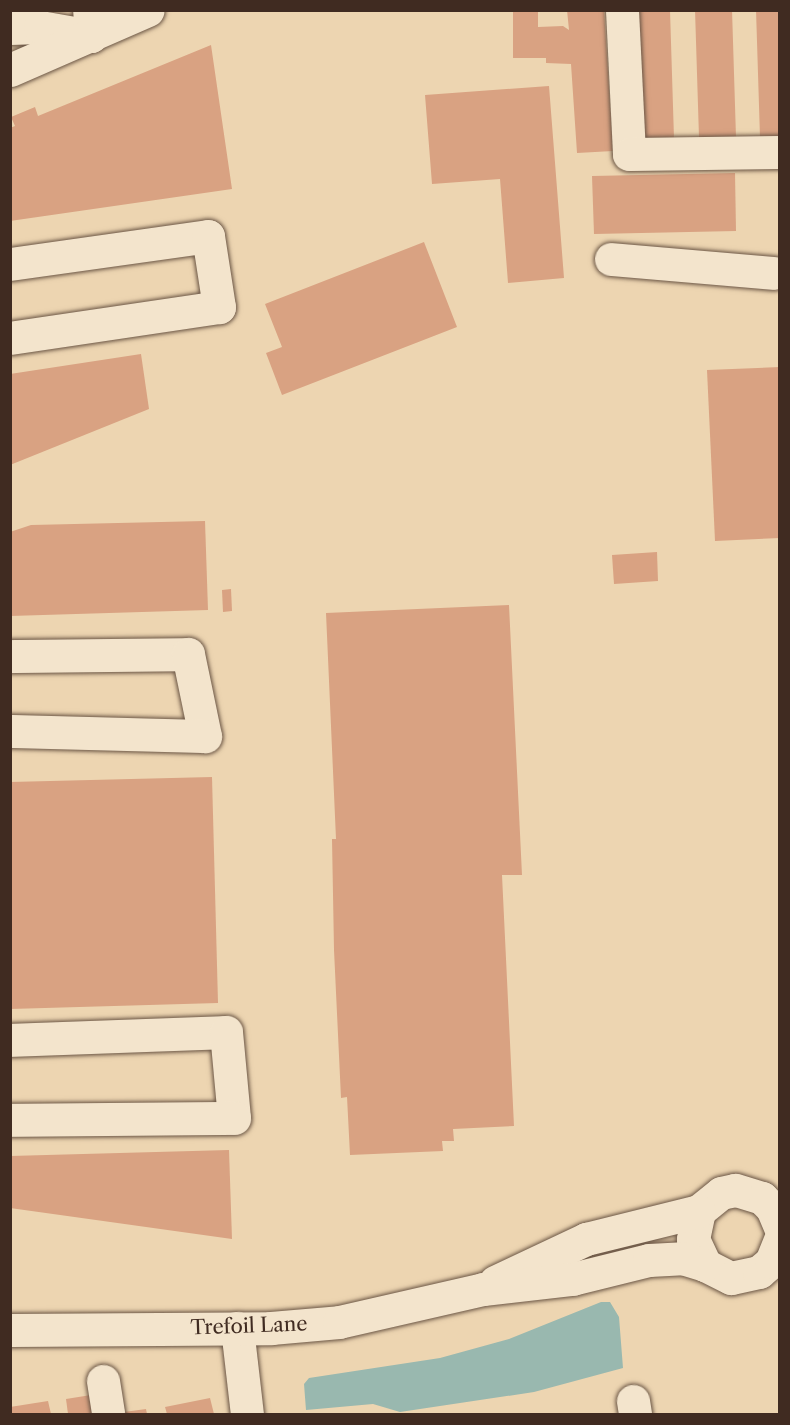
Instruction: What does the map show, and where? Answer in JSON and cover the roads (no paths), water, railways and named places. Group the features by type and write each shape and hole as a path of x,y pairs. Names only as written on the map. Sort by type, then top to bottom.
{"street":[{"path":"10,28 90,23 148,10"},
{"path":"622,10 629,154 780,152"},
{"path":"10,70 90,23"},
{"path":"10,264 208,236 219,307 10,338"},
{"path":"611,259 773,273"},
{"path":"10,656 188,654 205,736 10,731"},
{"path":"10,1040 226,1032 234,1118 10,1120"},
{"name":"Trefoil Lane","path":"10,1330 237,1328 339,1322 483,1289 572,1279 649,1260 682,1258 705,1265 731,1278 746,1277 771,1262 779,1233 767,1203 749,1192 721,1193 699,1211 586,1239 520,1268 483,1289"},
{"path":"699,1211 693,1239 705,1265"},
{"path":"237,1328 247,1414"},
{"path":"103,1382 108,1414"}],"water":[{"path":"601,1302 610,1302 619,1317 623,1368 534,1392 400,1412 373,1404 306,1410 304,1384 309,1378 440,1358 509,1339"}]}
